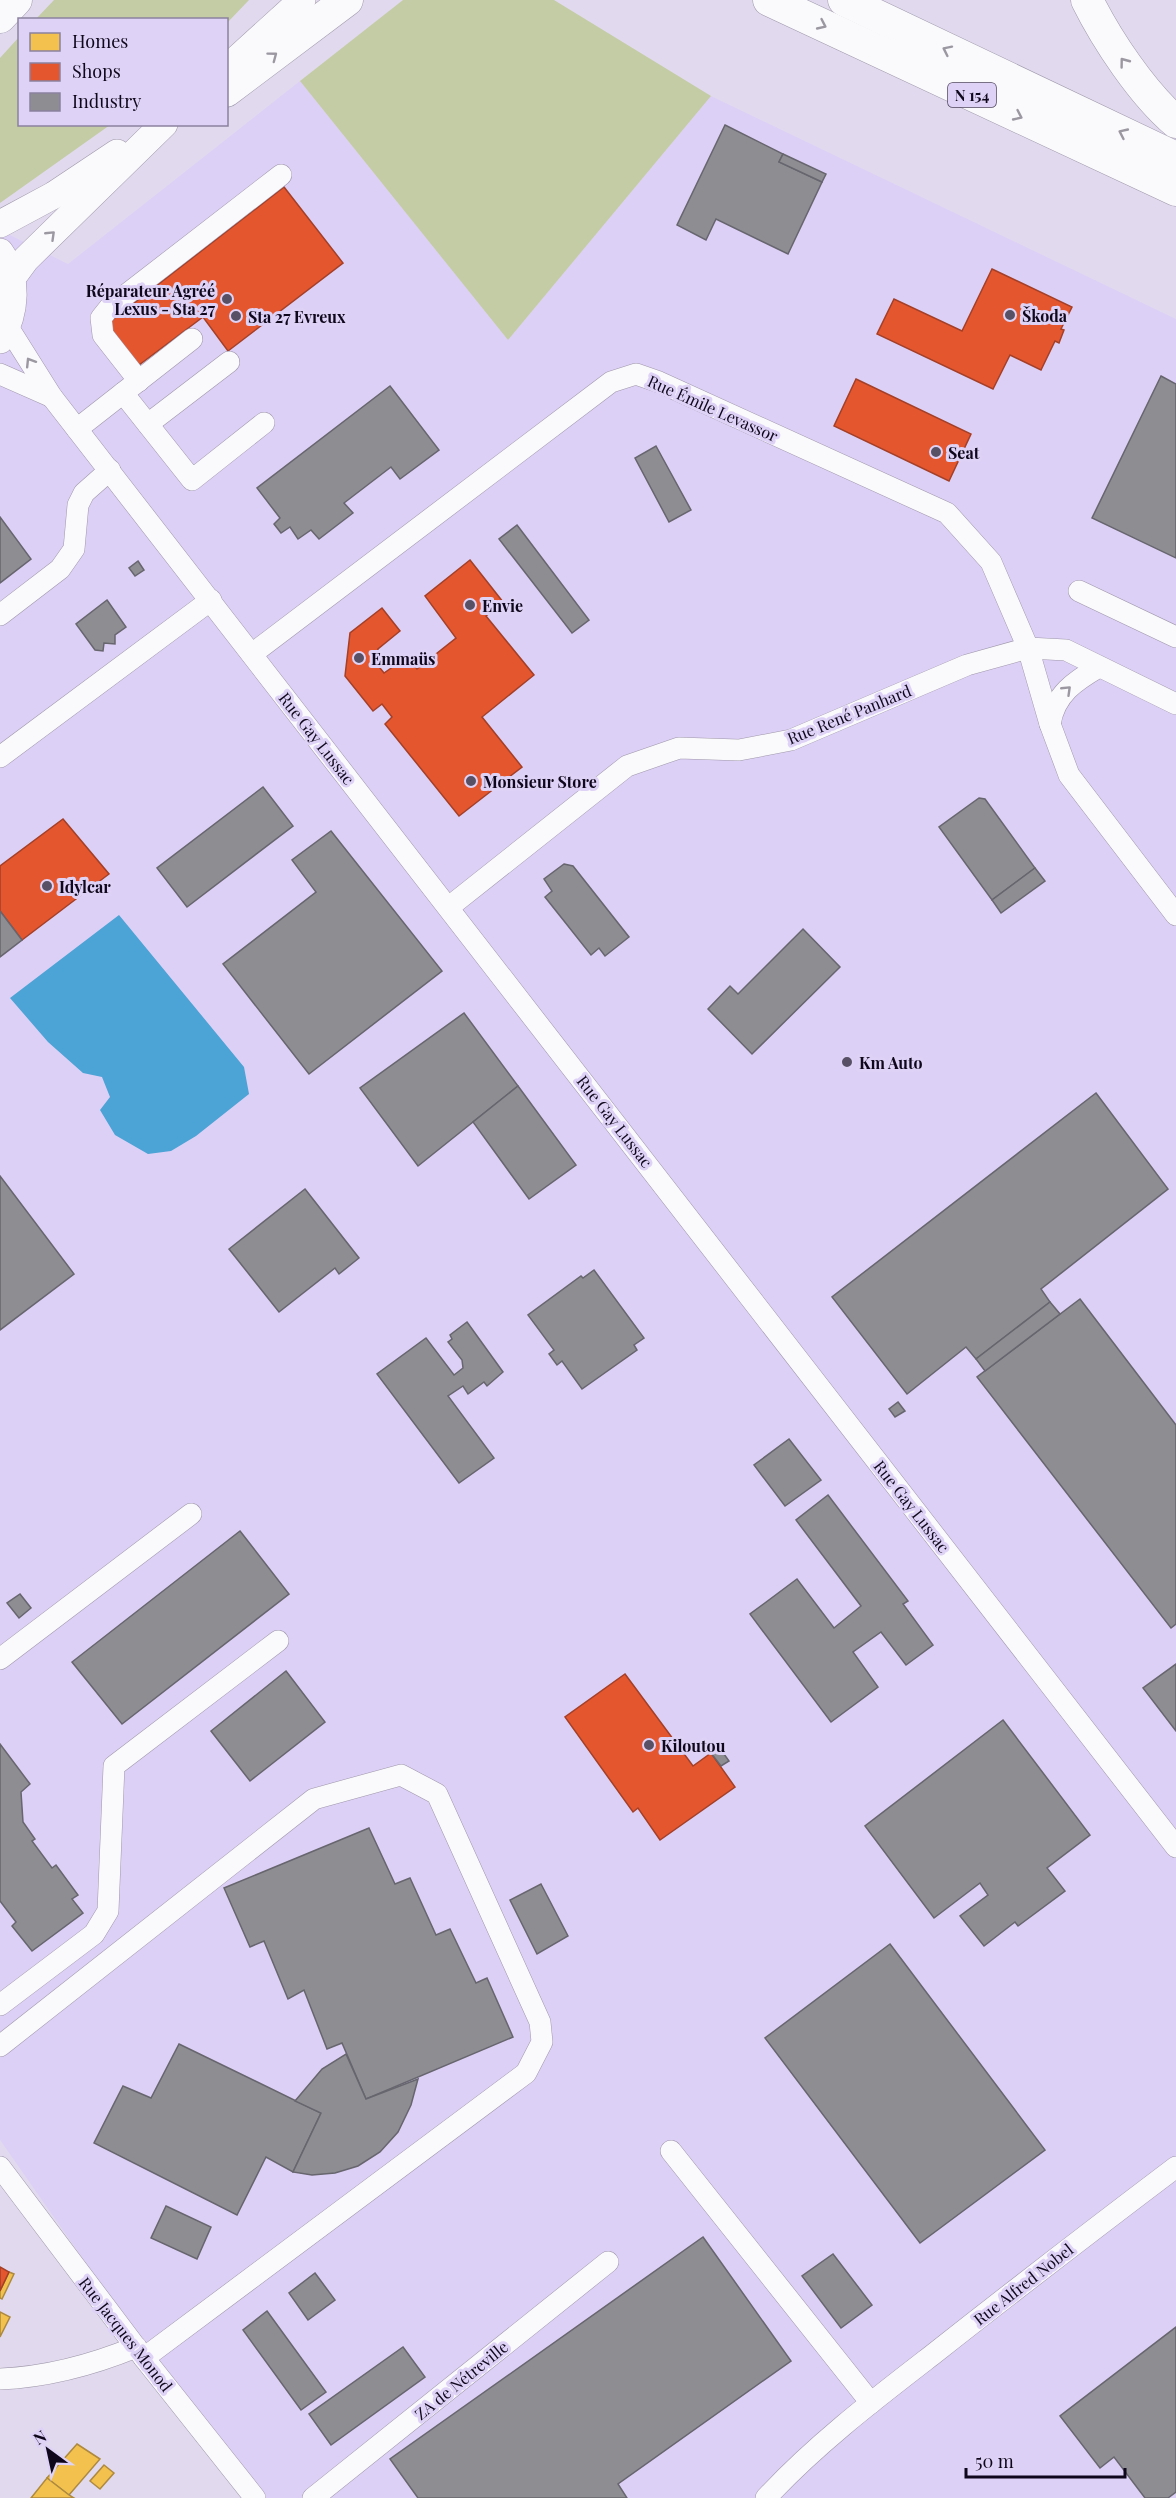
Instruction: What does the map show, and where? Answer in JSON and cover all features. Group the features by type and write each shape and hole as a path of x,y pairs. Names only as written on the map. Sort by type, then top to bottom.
{"highway":[{"path":"0,17 16,0"},
{"path":"228,89 347,0"},
{"name":"N 154","path":"769,0 1176,190"},
{"name":"N 154","path":"844,0 1176,158"},
{"path":"1087,0 1104,34 1131,71 1176,122"}],"main road":[{"path":"228,67 302,0"},
{"path":"0,224 54,195 160,126"},
{"path":"12,278 26,260 161,126"},
{"path":"0,252 12,278 14,303 4,333"}],"street":[{"path":"264,423 192,480 148,424 103,335 101,318 109,308 281,175"},
{"name":"Rue Gay Lussac","path":"4,333 1176,1847"},
{"path":"77,429 192,339"},
{"path":"148,424 229,362"},
{"name":"Rue Gay Lussac","path":"0,374 52,397"},
{"name":"Rue Émile Levassor","path":"252,654 611,382 636,374 948,513 991,562 1028,648 1050,724 1069,775 1176,915"},
{"path":"0,615 60,569 74,549 78,505 84,493 110,470"},
{"path":"1078,591 1176,637"},
{"path":"0,757 211,600"},
{"name":"Rue René Panhard","path":"449,907 627,766 679,748 739,750 791,740 967,665 1028,648 1066,650 1176,704"},
{"path":"1050,724 1052,711 1063,692 1099,667"},
{"path":"0,1659 192,1514"},
{"path":"0,2005 94,1934 108,1911 114,1766 278,1641"},
{"path":"0,2046 314,1799 401,1775 437,1794 540,2022 542,2042 526,2073 140,2353 31,2378 0,2379"},
{"path":"671,2151 871,2403"},
{"name":"Rue Alfred Nobel","path":"766,2498 792,2469 871,2403 1176,2167"},
{"name":"Rue Jacques Monod","path":"0,2168 140,2353 255,2498"},
{"name":"ZA de Nétreville","path":"313,2498 608,2262"}],"shaded area":[{"path":"300,81 508,340 711,96 1176,319 1176,2498 250,2498 0,2140 0,230 68,264"}],"green space":[{"path":"54,0 249,0 228,22 228,18 37,18"},
{"path":"403,0 554,0 711,96 508,340 300,81"},
{"path":"18,38 18,126 109,126 0,203 0,58"}],"water":[{"path":"119,915 244,1067 249,1094 196,1136 171,1151 148,1154 115,1135 100,1110 110,1097 102,1077 83,1073 48,1042 10,998"}],"building: Homes":[{"path":"9,2272 14,2274 2,2299 0,2291"},
{"path":"0,2312 10,2317 0,2337"},
{"path":"77,2444 100,2459 69,2495 47,2478"},
{"path":"104,2465 114,2473 100,2489 90,2481"},
{"path":"47,2478 69,2495 74,2498 31,2498"}],"building: Shops":[{"path":"284,187 343,263 228,351 203,317 139,365 107,324"},
{"path":"992,269 1072,307 1061,329 1064,330 1059,343 1055,341 1041,370 1010,355 993,389 877,334 894,299 962,331"},
{"path":"856,379 971,434 949,481 834,426"},
{"path":"470,560 503,602 486,616 534,675 482,717 522,767 459,816 385,724 392,717 382,704 373,711 345,676 350,633 382,608 400,631 378,649 376,663 384,673 407,657 417,669 456,638 425,596"},
{"path":"63,819 109,874 22,940 0,911 0,866"},
{"path":"625,1674 693,1766 711,1753 735,1787 660,1840 638,1808 633,1812 565,1717"},
{"path":"0,2267 9,2272 0,2291"}],"building: Industry":[{"path":"725,125 783,154 779,162 822,182 788,254 716,219 706,240 677,225"},
{"path":"783,154 826,174 822,182 779,162"},
{"path":"1161,376 1176,384 1176,558 1092,518"},
{"path":"390,386 439,450 400,479 391,467 344,503 353,513 319,539 311,530 298,539 290,527 281,533 274,524 280,518 257,488"},
{"path":"656,446 691,510 669,522 635,458"},
{"path":"0,517 31,559 0,583"},
{"path":"517,525 589,620 572,633 499,539"},
{"path":"138,561 144,570 135,576 129,568"},
{"path":"107,600 126,627 115,635 115,644 104,643 103,651 95,650 76,624"},
{"path":"263,787 293,826 187,907 157,868"},
{"path":"979,798 985,799 1035,868 992,900 939,827"},
{"path":"331,831 442,971 309,1074 223,964 316,892 292,860"},
{"path":"564,864 573,866 629,937 605,956 599,948 591,955 545,897 552,891 544,879"},
{"path":"1035,868 1045,881 1001,913 992,900"},
{"path":"0,911 22,940 0,957"},
{"path":"803,929 840,967 752,1054 708,1009 730,986 738,994"},
{"path":"464,1013 518,1086 418,1166 360,1088"},
{"path":"518,1086 576,1165 529,1199 473,1122"},
{"path":"1096,1093 1168,1189 1041,1289 1050,1302 976,1359 966,1347 907,1394 832,1297"},
{"path":"0,1176 74,1274 0,1330"},
{"path":"305,1189 359,1258 339,1274 335,1268 279,1312 229,1249"},
{"path":"594,1270 644,1338 634,1345 637,1350 582,1389 562,1361 557,1365 549,1354 554,1350 528,1315 581,1276 583,1278"},
{"path":"1080,1299 1176,1425 1176,1624 1171,1628 977,1377"},
{"path":"1050,1302 1060,1314 985,1371 976,1359"},
{"path":"467,1322 503,1372 487,1386 484,1382 468,1394 463,1386 448,1396 494,1458 459,1483 377,1374 426,1338 454,1375 463,1368 462,1360 448,1342 452,1339 450,1335"},
{"path":"898,1402 905,1411 895,1417 889,1409"},
{"path":"789,1439 821,1480 785,1506 754,1465"},
{"path":"828,1495 908,1601 903,1604 933,1645 906,1665 881,1632 853,1652 878,1687 831,1722 750,1614 797,1579 834,1628 861,1606 796,1520"},
{"path":"240,1531 289,1594 122,1724 72,1662"},
{"path":"20,1594 31,1608 19,1618 7,1603"},
{"path":"1176,1664 1176,1731 1143,1688"},
{"path":"286,1671 325,1722 250,1781 211,1731"},
{"path":"1003,1720 1090,1835 1047,1868 1065,1891 1018,1926 1015,1922 984,1946 960,1916 988,1895 980,1883 934,1918 865,1826"},
{"path":"0,1744 30,1784 21,1792 23,1822 35,1839 32,1841 52,1868 56,1865 78,1895 72,1899 83,1913 32,1951 12,1926 16,1922 0,1901"},
{"path":"719,1747 729,1761 721,1766 711,1753"},
{"path":"369,1828 395,1884 410,1878 436,1935 450,1929 476,1983 487,1978 513,2037 366,2099 342,2043 327,2049 304,1990 288,1999 264,1941 250,1947 224,1888"},
{"path":"541,1884 568,1936 537,1954 510,1900"},
{"path":"890,1944 1045,2150 920,2243 765,2038"},
{"path":"179,2044 321,2113 293,2172 266,2157 237,2215 94,2143 123,2086 151,2098"},
{"path":"346,2054 366,2099 418,2079 411,2105 398,2132 380,2152 358,2166 335,2173 312,2175 293,2172 321,2113 295,2101 322,2069"},
{"path":"166,2206 211,2227 197,2259 151,2238"},
{"path":"703,2237 791,2361 618,2484 627,2498 418,2498 390,2459"},
{"path":"833,2254 872,2305 841,2328 802,2276"},
{"path":"315,2273 335,2300 308,2320 289,2293"},
{"path":"267,2311 326,2392 301,2410 243,2330"},
{"path":"1176,2327 1176,2492 1168,2498 1145,2498 1114,2457 1100,2468 1060,2416"},
{"path":"403,2347 425,2377 331,2445 309,2414"}],"place":[{"name":"Réparateur Agréé Lexus - Sta 27","path":"227,299"},
{"name":"Škoda","path":"1010,315"},
{"name":"Sta 27 Evreux","path":"236,316"},
{"name":"Seat","path":"936,452"},
{"name":"Envie","path":"470,605"},
{"name":"Emmaüs","path":"359,658"},
{"name":"Monsieur Store","path":"471,781"},
{"name":"Idylcar","path":"47,886"},
{"name":"Km Auto","path":"847,1062"},
{"name":"Kiloutou","path":"649,1745"}]}
